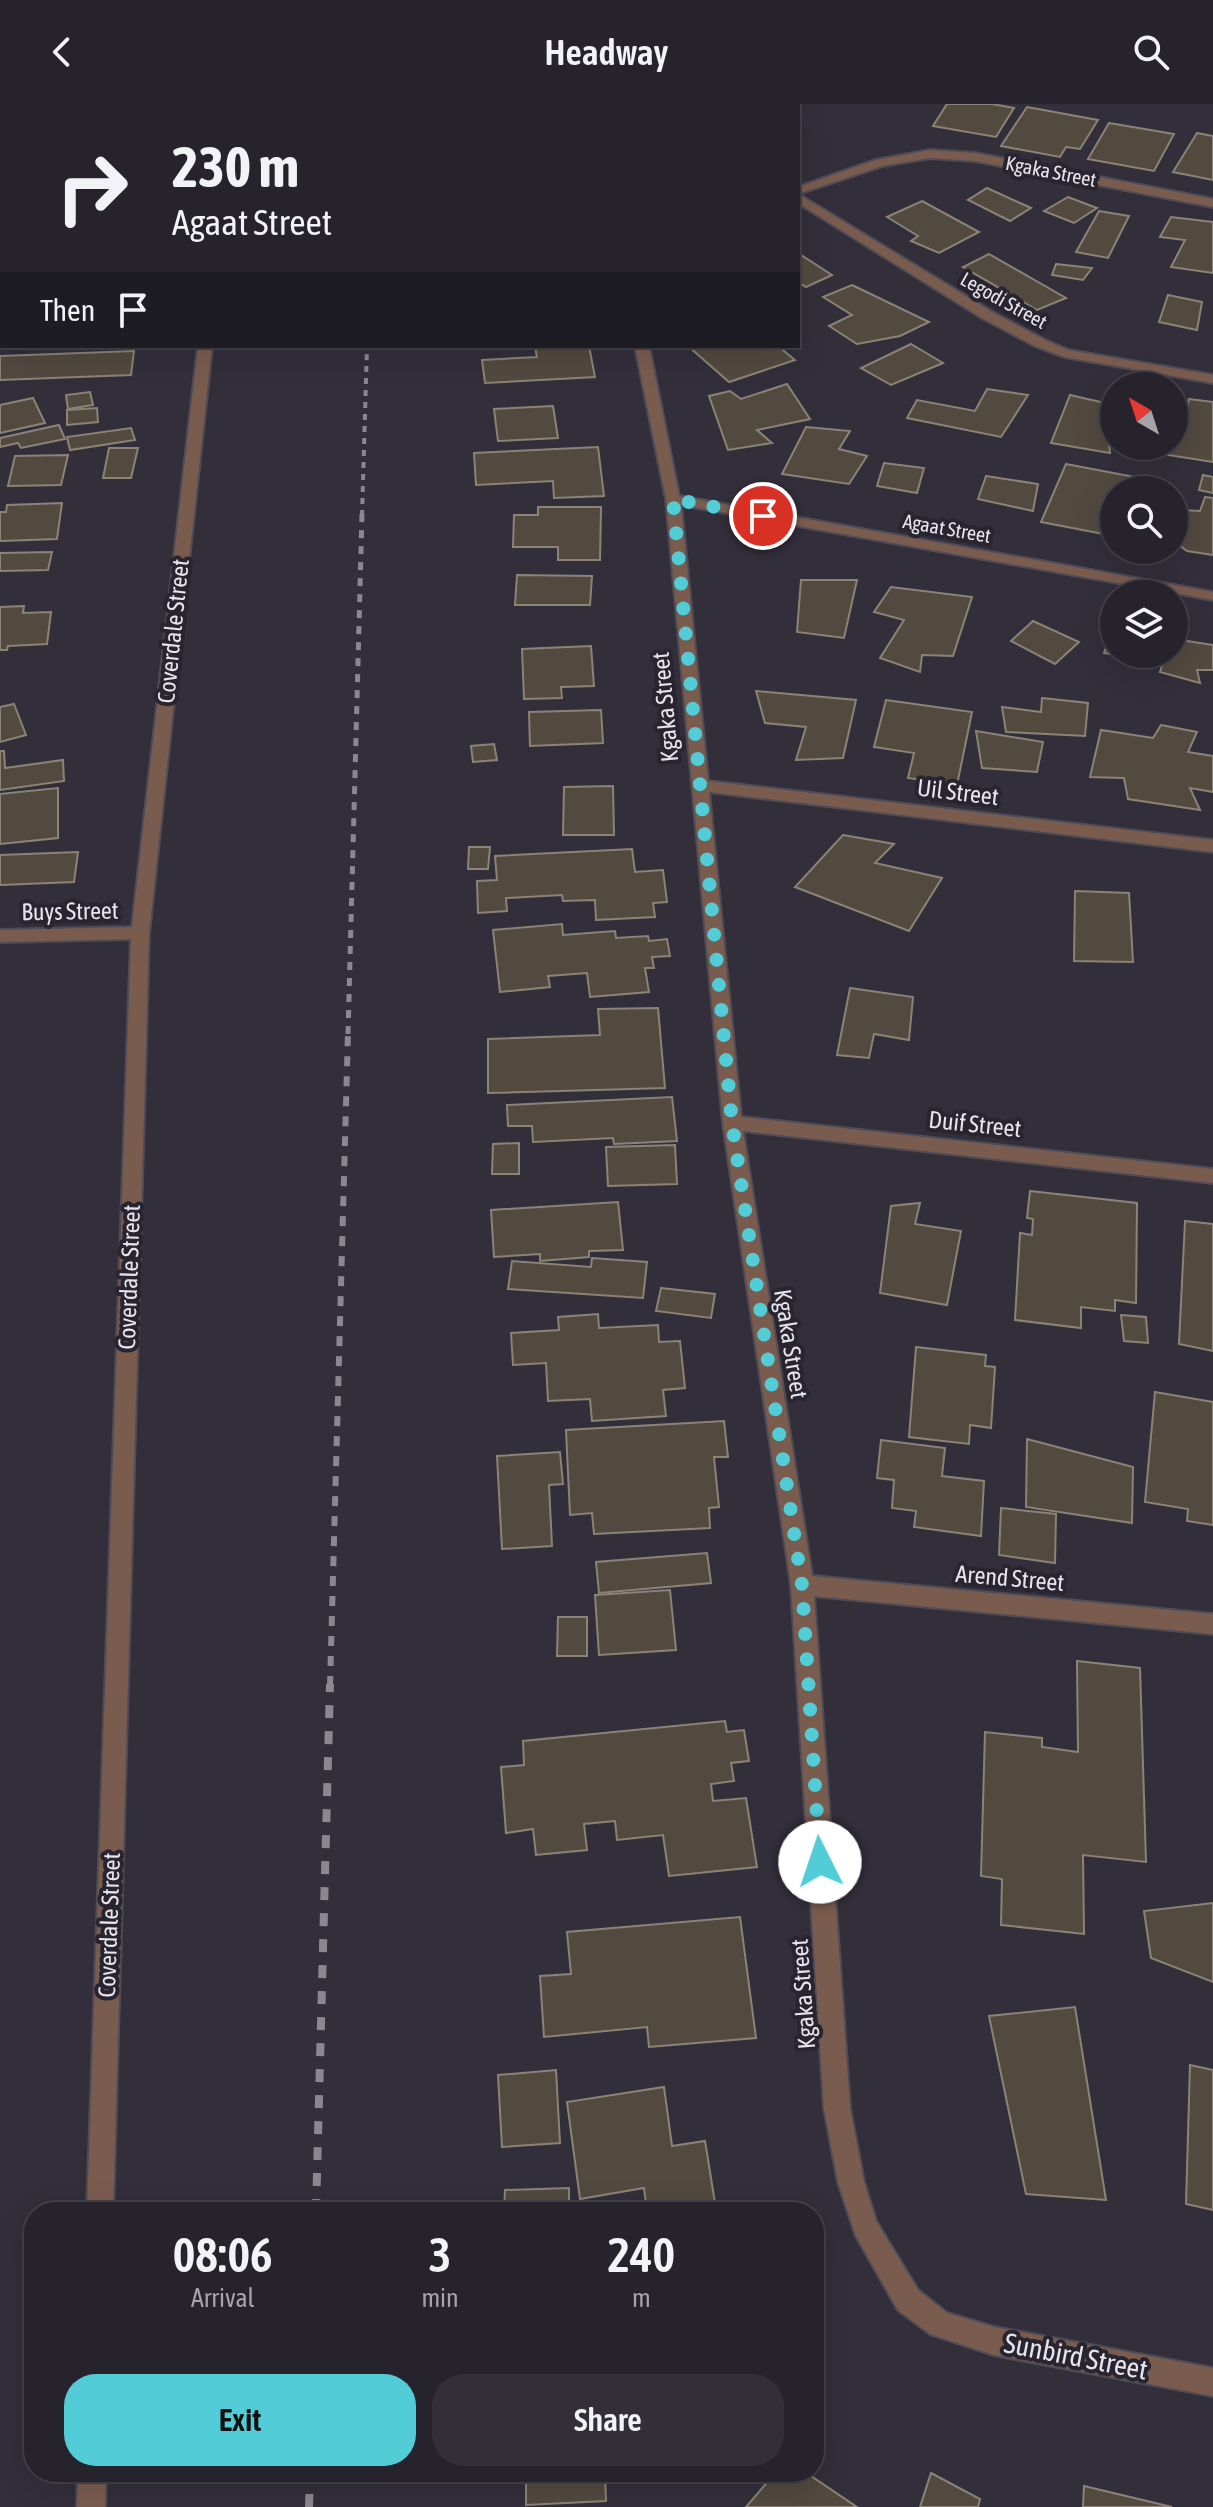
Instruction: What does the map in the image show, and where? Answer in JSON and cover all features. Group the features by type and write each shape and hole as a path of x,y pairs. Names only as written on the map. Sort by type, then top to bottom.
{"street":[{"name":"Kgaka Street","path":"800,190 880,163 930,154 975,157 1213,203"},
{"name":"Legodi Street","path":"800,199 996,320 1040,343 1091,358 1213,379"},
{"name":"Coverdale Street","path":"100,2202 140,933 205,348"},
{"name":"Kgaka Street","path":"642,348 673,499 732,1123 802,1585 837,2108 851,2182 865,2227 908,2300 940,2324"},
{"name":"Agaat Street","path":"673,499 1213,596"},
{"name":"Uil Street","path":"698,785 1213,846"},
{"name":"Buys Street","path":"0,936 140,933"},
{"name":"Duif Street","path":"732,1123 1213,1176"},
{"name":"Arend Street","path":"802,1585 1213,1624"},
{"name":"Sunbird Street","path":"940,2324 994,2341 1213,2382"},
{"path":"91,2507 92,2482"}],"building":[{"path":"947,104 992,104 1014,108 996,137 933,126"},
{"path":"1027,107 1098,120 1080,149 1066,147 1060,157 1001,146"},
{"path":"1109,123 1174,134 1154,171 1088,159"},
{"path":"1197,133 1213,136 1213,180 1173,172"},
{"path":"987,188 1031,208 1010,221 968,200"},
{"path":"1068,197 1097,208 1074,223 1044,211"},
{"path":"922,201 979,232 939,253 911,241 918,236 887,217"},
{"path":"1099,211 1129,216 1108,258 1076,252"},
{"path":"1171,217 1213,222 1213,273 1171,267 1185,240 1160,237"},
{"path":"800,254 832,275 806,287 800,283"},
{"path":"989,254 1066,298 1037,310 963,267"},
{"path":"1056,264 1092,268 1083,280 1052,275"},
{"path":"852,285 929,322 900,336 857,344 829,326 852,315 823,297"},
{"path":"1168,295 1202,302 1197,330 1159,322"},
{"path":"911,344 943,363 891,385 861,368"},
{"path":"535,348 589,348 595,377 485,383 482,360 537,357"},
{"path":"690,348 780,348 795,360 729,382"},
{"path":"134,351 131,375 0,380 0,356"},
{"path":"787,384 810,419 757,430 772,443 728,450 709,396 730,391 741,399"},
{"path":"987,389 1028,395 1001,437 907,418 917,400 975,411"},
{"path":"90,392 93,405 68,409 66,395"},
{"path":"1070,395 1100,402 1100,451 1051,443"},
{"path":"33,398 45,423 0,433 0,405"},
{"path":"1189,399 1213,402 1213,462 1188,458"},
{"path":"553,406 558,438 498,441 494,409"},
{"path":"97,408 98,422 67,425 67,410"},
{"path":"59,425 65,439 21,448 18,443 0,447 0,438"},
{"path":"806,427 850,431 839,449 867,456 849,484 782,474"},
{"path":"131,428 135,440 70,450 67,437"},
{"path":"598,447 604,496 554,498 553,481 476,485 474,453"},
{"path":"109,448 138,448 131,478 103,478"},
{"path":"68,455 61,485 8,486 15,456"},
{"path":"884,463 924,468 917,493 877,486"},
{"path":"1066,464 1129,476 1100,476 1100,533 1041,522"},
{"path":"1203,475 1213,477 1213,493 1199,490"},
{"path":"986,476 1038,484 1033,511 978,499"},
{"path":"1205,497 1213,498 1213,555 1188,551 1188,510 1200,511"},
{"path":"62,503 57,539 0,541 0,512 6,512 7,505"},
{"path":"538,507 601,507 600,560 558,560 558,547 513,547 514,515 538,515"},
{"path":"52,552 48,570 0,571 0,553"},
{"path":"517,575 592,576 590,605 515,605"},
{"path":"801,580 857,580 844,638 797,632"},
{"path":"891,587 972,597 953,656 922,655 920,672 880,658 904,620 874,612"},
{"path":"24,606 23,613 51,612 47,644 8,646 7,650 0,650 0,607"},
{"path":"1033,621 1079,642 1055,664 1011,641"},
{"path":"1188,641 1213,645 1213,670 1197,670 1200,683 1160,672 1161,668 1188,668"},
{"path":"591,646 594,686 561,687 562,698 524,699 522,649"},
{"path":"756,691 856,700 843,758 796,760 806,727 765,723"},
{"path":"1042,698 1088,703 1085,736 1006,732 1002,707 1041,712"},
{"path":"886,700 972,712 957,785 908,778 914,753 874,747"},
{"path":"14,704 26,735 0,742 0,707"},
{"path":"601,710 603,743 530,746 529,712"},
{"path":"1161,725 1197,732 1188,752 1213,756 1213,792 1190,788 1200,810 1128,799 1124,778 1090,777 1101,730 1153,738"},
{"path":"976,731 1043,742 1037,772 982,768"},
{"path":"494,744 497,760 473,762 471,746"},
{"path":"0,751 4,751 5,768 63,760 64,781 0,790"},
{"path":"613,786 614,835 563,835 564,787"},
{"path":"58,788 58,838 0,844 0,794"},
{"path":"843,835 894,844 875,863 942,878 909,931 795,887"},
{"path":"469,847 490,847 488,869 468,869"},
{"path":"632,849 635,872 663,870 667,902 653,903 655,917 596,920 595,900 563,901 562,895 506,898 507,911 478,913 477,881 497,880 495,856"},
{"path":"78,852 74,882 0,885 0,855"},
{"path":"1075,891 1129,893 1133,962 1074,961"},
{"path":"562,924 563,935 615,931 616,938 648,936 649,941 667,939 670,956 652,957 654,968 645,968 649,992 590,997 587,973 548,976 550,987 500,992 493,930"},
{"path":"850,988 913,997 909,1040 874,1034 869,1058 837,1055"},
{"path":"658,1008 665,1088 488,1093 488,1039 600,1035 598,1009"},
{"path":"672,1097 677,1141 614,1144 613,1138 533,1142 532,1126 508,1126 507,1105"},
{"path":"519,1143 519,1174 492,1174 493,1144"},
{"path":"675,1145 677,1184 608,1186 606,1147"},
{"path":"1030,1191 1137,1203 1136,1303 1115,1300 1115,1311 1081,1307 1081,1328 1015,1320 1020,1233 1032,1235 1033,1219 1027,1218"},
{"path":"618,1202 623,1250 589,1251 589,1257 540,1261 540,1254 494,1257 491,1210"},
{"path":"920,1203 915,1224 961,1231 947,1305 880,1293 891,1206"},
{"path":"1185,1221 1213,1224 1213,1351 1179,1344"},
{"path":"592,1258 647,1262 643,1298 508,1289 512,1261 591,1267"},
{"path":"661,1288 715,1294 711,1318 656,1311"},
{"path":"598,1314 599,1328 658,1325 659,1342 680,1341 685,1388 663,1390 666,1416 592,1421 590,1399 548,1401 546,1363 513,1365 511,1333 559,1330 558,1317"},
{"path":"1121,1315 1146,1317 1148,1343 1124,1341"},
{"path":"916,1347 986,1355 985,1366 995,1367 991,1428 970,1425 969,1444 909,1437"},
{"path":"1155,1392 1213,1402 1213,1525 1187,1521 1188,1509 1145,1502"},
{"path":"724,1421 728,1457 714,1457 719,1507 709,1508 710,1528 594,1534 592,1513 570,1515 566,1430"},
{"path":"1027,1439 1133,1467 1132,1523 1026,1507"},
{"path":"881,1440 945,1448 942,1476 984,1481 981,1536 914,1527 916,1511 892,1508 894,1480 877,1478"},
{"path":"560,1452 563,1484 549,1485 552,1546 502,1549 497,1456"},
{"path":"1001,1508 1056,1514 1055,1563 999,1555"},
{"path":"707,1553 711,1583 599,1593 596,1562"},
{"path":"670,1590 676,1650 599,1655 595,1595"},
{"path":"558,1617 587,1617 587,1656 557,1656"},
{"path":"1077,1661 1140,1668 1146,1862 1083,1855 1084,1934 1001,1925 1002,1879 981,1876 985,1732 1042,1738 1042,1747 1078,1752"},
{"path":"725,1721 727,1732 744,1730 749,1761 731,1763 734,1781 711,1784 713,1801 746,1798 757,1867 669,1876 663,1835 617,1840 615,1821 584,1824 587,1850 536,1855 533,1829 506,1833 501,1767 524,1765 523,1741"},
{"path":"1213,1903 1213,1982 1151,1958 1144,1911"},
{"path":"740,1917 756,2038 649,2047 647,2027 544,2037 540,1976 571,1974 567,1932"},
{"path":"1075,2007 1106,2200 1026,2194 989,2016"},
{"path":"1190,2065 1213,2070 1213,2210 1186,2204"},
{"path":"556,2070 560,2143 502,2147 498,2075"},
{"path":"664,2087 672,2146 705,2141 715,2202 646,2202 644,2188 580,2199 567,2102"},
{"path":"569,2188 569,2202 504,2202 505,2190"},
{"path":"931,2473 980,2499 978,2507 920,2507"},
{"path":"526,2482 605,2482 606,2501 526,2505"},
{"path":"767,2482 820,2482 857,2507 746,2507"},
{"path":"1084,2486 1172,2507 1083,2507"}],"railway":[{"path":"362,516 367,348"},
{"path":"348,1034 362,514"},
{"path":"330,1686 348,1032"},
{"path":"316,2202 330,1684"},
{"path":"309,2507 310,2482"}],"route":[{"path":"763,516 673,499 732,1123 802,1585 820,1862"}]}
